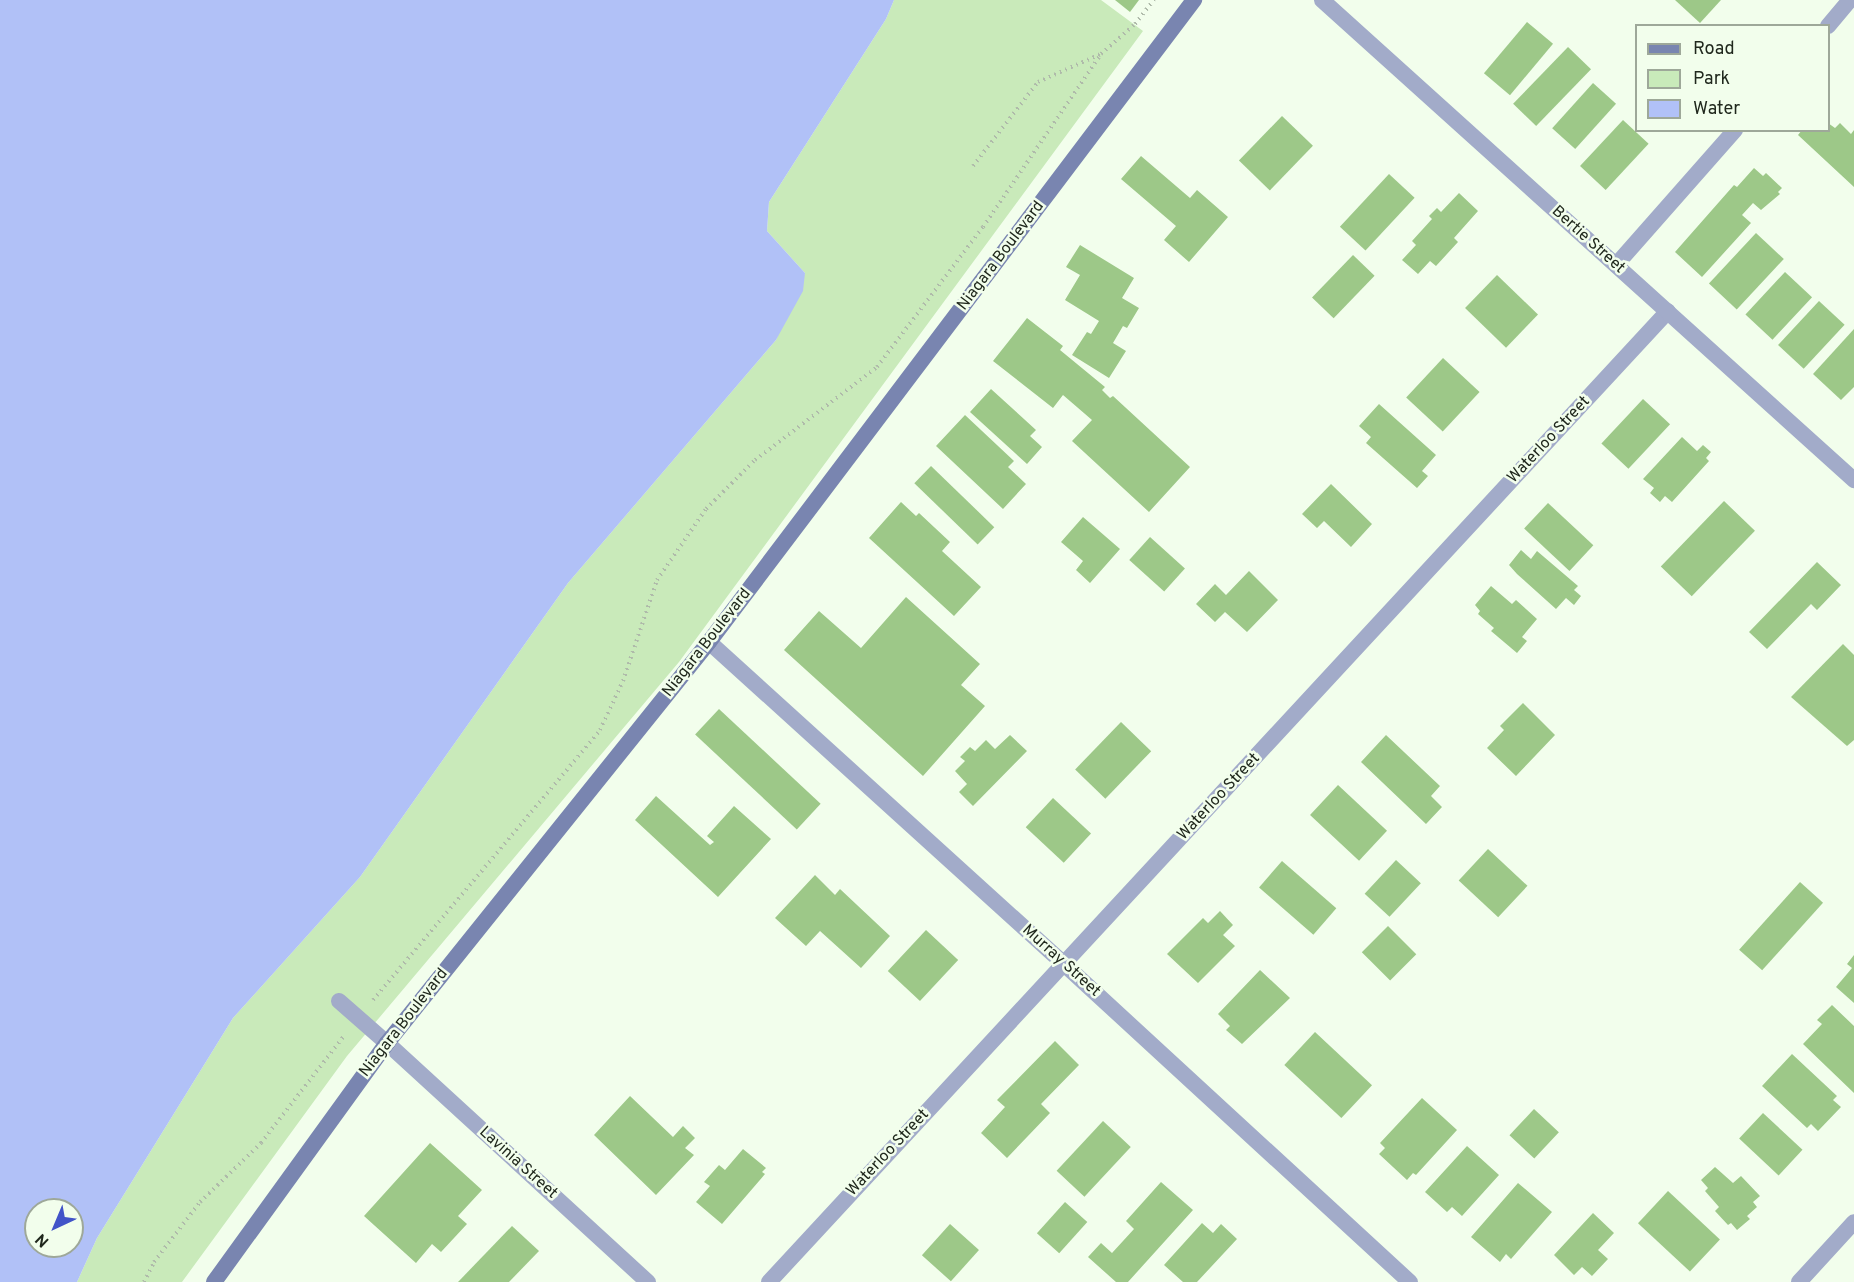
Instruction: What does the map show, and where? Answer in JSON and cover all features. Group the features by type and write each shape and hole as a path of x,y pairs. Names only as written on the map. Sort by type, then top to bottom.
{"main road":[{"name":"Niagara Boulevard","path":"214,1282 387,1043 709,642 1194,0"}],"street":[{"name":"Bertie Street","path":"1322,0 1854,480"},
{"path":"1830,24 1850,0"},
{"path":"1616,265 1733,132"},
{"name":"Waterloo Street","path":"769,1282 1668,311"},
{"name":"Murray Street","path":"709,642 1410,1282"},
{"name":"Lavinia Street","path":"339,1001 648,1282"},
{"path":"1799,1282 1854,1222"}],"path":[{"path":"144,1282 154,1262 200,1203 261,1143 358,1018 600,730 623,681 657,580 706,509 755,460 877,367 984,227 1101,54 1135,24 1154,0"},
{"path":"973,165 1029,90 1038,82 1101,54"}],"green space":[{"path":"894,0 1101,0 1143,31 679,662 347,1056 182,1282 77,1282 97,1238 233,1018 360,877 568,583 776,340 805,273 767,231 769,202 886,19"}],"water":[{"path":"0,0 894,0 886,19 769,202 767,231 805,273 803,291 776,340 568,583 360,877 233,1018 97,1238 77,1282 0,1282"}],"building":[{"path":"1115,0 1139,0 1130,12"},
{"path":"1675,0 1721,0 1700,23"},
{"path":"1527,22 1553,44 1510,95 1484,73"},
{"path":"1568,47 1591,69 1536,126 1513,104"},
{"path":"1593,83 1616,104 1575,149 1552,128"},
{"path":"1282,116 1313,146 1270,190 1239,161"},
{"path":"1623,120 1649,144 1606,190 1580,166"},
{"path":"1840,123 1851,134 1854,130 1854,187 1798,135 1800,132 1830,132 1830,124 1835,128"},
{"path":"1141,156 1190,198 1197,190 1228,217 1189,262 1164,240 1176,226 1121,179"},
{"path":"1754,168 1763,176 1766,173 1782,188 1778,192 1780,194 1761,210 1753,203 1742,215 1751,223 1702,277 1675,252 1734,185 1737,187"},
{"path":"1389,174 1415,198 1365,251 1340,227"},
{"path":"1459,193 1478,211 1454,238 1458,242 1436,266 1430,261 1418,274 1402,260 1416,245 1412,241 1432,219 1429,216 1437,208 1441,212"},
{"path":"1756,233 1784,259 1737,309 1709,283"},
{"path":"1080,245 1134,278 1122,298 1139,308 1127,328 1123,326 1113,343 1126,351 1109,378 1072,355 1087,332 1091,334 1099,321 1065,300 1080,275 1066,267"},
{"path":"1353,255 1375,276 1334,318 1312,297"},
{"path":"1785,272 1812,297 1773,340 1745,314"},
{"path":"1497,275 1538,315 1506,348 1465,308"},
{"path":"1819,301 1845,325 1804,369 1778,345"},
{"path":"1027,318 1063,346 1060,350 1105,387 1102,390 1110,398 1113,396 1190,467 1149,512 1072,441 1092,420 1063,395 1053,408 993,361"},
{"path":"1854,329 1854,387 1841,400 1813,374"},
{"path":"1443,358 1480,392 1443,432 1406,397"},
{"path":"991,389 1036,430 1030,436 1042,447 1027,464 970,412"},
{"path":"1643,399 1670,424 1628,469 1601,444"},
{"path":"1379,404 1436,455 1422,471 1428,476 1417,488 1366,443 1371,437 1359,426"},
{"path":"965,415 1014,461 1008,467 1026,484 1003,509 936,446"},
{"path":"1682,437 1697,451 1703,445 1711,452 1706,458 1709,461 1672,502 1665,496 1660,502 1650,493 1654,488 1643,479"},
{"path":"931,466 994,527 978,544 914,483"},
{"path":"1331,484 1372,524 1351,547 1324,521 1317,528 1302,514"},
{"path":"1724,501 1755,531 1692,596 1661,566"},
{"path":"901,502 916,516 919,513 950,542 942,551 981,587 954,616 869,538"},
{"path":"1548,503 1593,545 1569,571 1524,529"},
{"path":"1083,517 1120,549 1090,583 1076,570 1083,561 1061,542"},
{"path":"1150,537 1185,568 1164,591 1129,560"},
{"path":"1521,550 1531,559 1537,551 1578,586 1574,590 1581,596 1574,605 1566,598 1556,609 1517,574 1509,565"},
{"path":"1817,562 1841,585 1817,610 1811,604 1767,649 1749,632"},
{"path":"1249,571 1278,600 1247,632 1225,612 1215,622 1196,604 1215,584 1226,595"},
{"path":"1491,586 1512,604 1516,600 1537,619 1522,637 1527,641 1517,653 1491,631 1494,628 1478,614 1480,611 1475,605"},
{"path":"906,597 980,664 961,685 985,706 923,776 784,650 819,611 861,648"},
{"path":"1843,644 1854,655 1854,740 1847,746 1791,697"},
{"path":"1523,703 1555,735 1516,776 1487,748 1504,730 1500,726"},
{"path":"719,709 821,804 797,829 695,735"},
{"path":"1121,722 1151,751 1105,799 1075,769"},
{"path":"1010,735 1027,751 973,806 959,792 967,784 955,771 965,761 960,757 970,747 975,751 986,740 995,749"},
{"path":"1386,735 1440,786 1431,796 1442,807 1426,824 1361,762"},
{"path":"1338,785 1387,831 1359,861 1310,815"},
{"path":"656,796 710,845 714,842 707,836 734,806 771,839 718,897 635,820"},
{"path":"1053,798 1091,833 1064,863 1026,827"},
{"path":"1488,849 1527,886 1498,917 1459,880"},
{"path":"1396,860 1421,883 1389,917 1365,894"},
{"path":"1282,861 1336,908 1313,935 1259,887"},
{"path":"815,875 835,895 840,889 890,936 861,968 820,931 806,946 775,918"},
{"path":"1800,882 1823,903 1762,970 1739,950"},
{"path":"1220,911 1233,925 1223,935 1235,946 1198,983 1167,954 1203,918 1208,923"},
{"path":"1388,926 1416,954 1390,980 1362,952"},
{"path":"926,930 958,960 920,1001 888,971"},
{"path":"1854,955 1854,1003 1836,987 1852,968 1847,964"},
{"path":"1260,970 1290,998 1242,1044 1226,1030 1230,1026 1218,1014"},
{"path":"1832,1005 1854,1026 1854,1093 1803,1044 1822,1024 1817,1020"},
{"path":"1315,1032 1372,1085 1341,1118 1284,1065"},
{"path":"1055,1041 1079,1065 1041,1104 1050,1113 1007,1158 981,1133 1005,1107 997,1100"},
{"path":"1792,1054 1837,1096 1833,1100 1841,1107 1818,1131 1811,1124 1807,1128 1762,1086"},
{"path":"630,1096 673,1137 683,1126 695,1138 685,1148 694,1155 656,1195 594,1135"},
{"path":"1422,1098 1457,1130 1416,1175 1413,1173 1407,1180 1379,1154 1385,1148 1380,1143"},
{"path":"1534,1109 1559,1132 1534,1159 1509,1135"},
{"path":"1763,1113 1802,1150 1779,1175 1739,1139"},
{"path":"1103,1121 1131,1147 1084,1197 1057,1171"},
{"path":"430,1143 482,1190 458,1216 467,1224 441,1252 432,1244 416,1263 364,1216"},
{"path":"1467,1146 1499,1175 1462,1216 1452,1207 1447,1212 1425,1192"},
{"path":"743,1149 766,1168 762,1172 765,1174 722,1224 696,1202 710,1186 704,1182 719,1165 725,1170"},
{"path":"1715,1167 1733,1183 1741,1176 1760,1196 1753,1202 1757,1207 1747,1216 1750,1219 1737,1230 1731,1223 1728,1225 1715,1211 1719,1207 1705,1191 1708,1188 1701,1180"},
{"path":"1161,1182 1193,1210 1128,1282 1116,1282 1088,1257 1101,1243 1112,1253 1134,1229 1126,1221"},
{"path":"1518,1183 1552,1212 1511,1259 1506,1254 1500,1262 1471,1237"},
{"path":"1668,1191 1720,1239 1690,1272 1638,1223"},
{"path":"1065,1202 1087,1222 1059,1253 1037,1233"},
{"path":"1593,1213 1614,1233 1598,1250 1608,1259 1592,1276 1582,1267 1574,1275 1554,1255"},
{"path":"1202,1223 1213,1233 1221,1224 1237,1239 1197,1282 1183,1282 1164,1265"},
{"path":"950,1224 979,1250 951,1281 922,1255"},
{"path":"512,1226 539,1251 509,1282 458,1282"}]}
